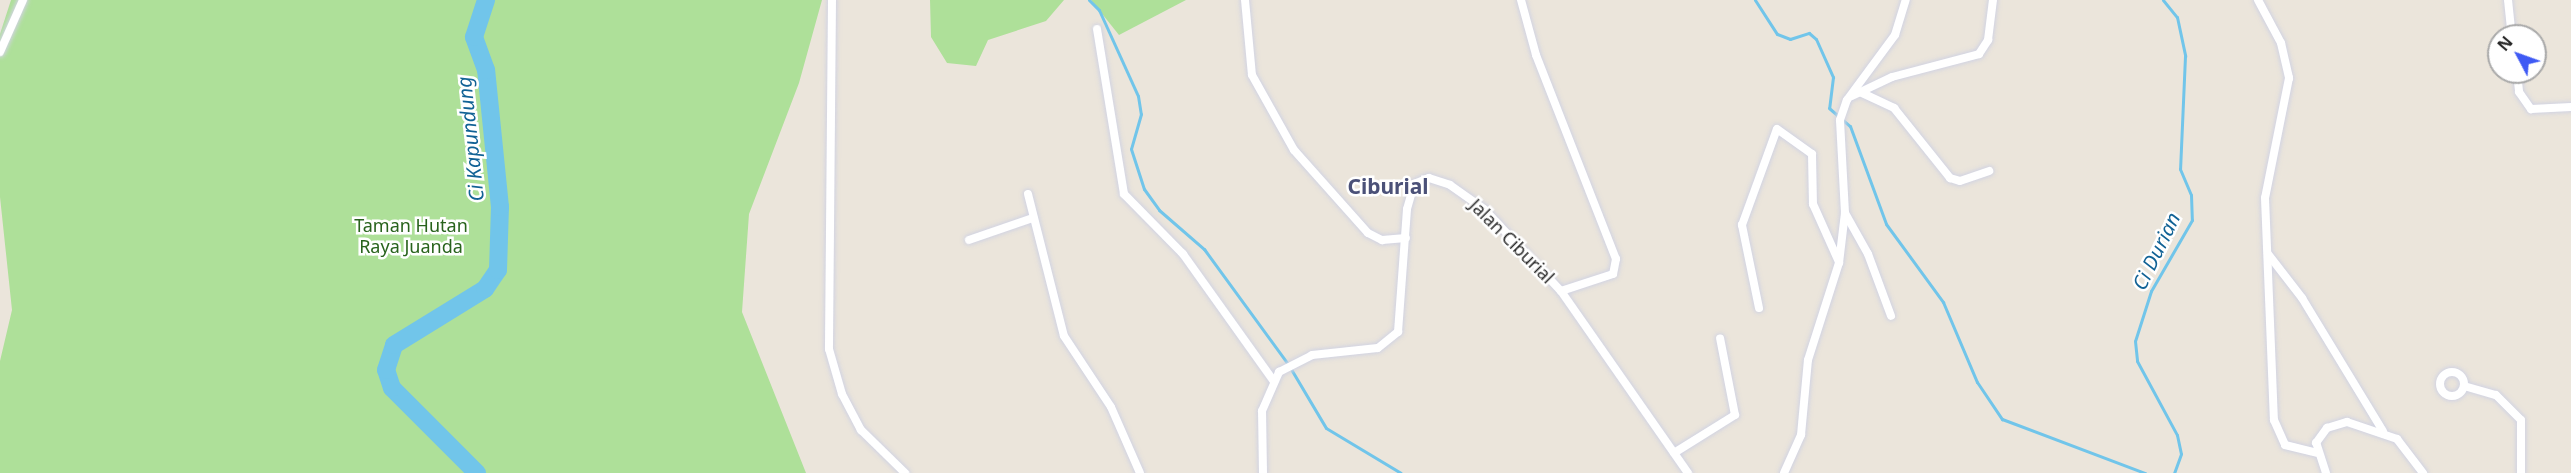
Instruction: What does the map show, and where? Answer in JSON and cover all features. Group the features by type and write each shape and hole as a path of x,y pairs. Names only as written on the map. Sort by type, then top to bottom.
{"street":[{"path":"0,52 23,0"},
{"path":"832,0 829,349 842,394 861,430 905,473"},
{"path":"1245,0 1252,75 1294,150 1368,233 1382,240 1406,238"},
{"path":"1521,0 1536,55 1616,259 1613,274 1561,291"},
{"path":"1784,473 1801,435 1808,360 1839,263 1845,213 1840,135 1847,100 1889,46 1906,0"},
{"path":"1847,100 1892,77 1979,54 1988,40 1993,0"},
{"path":"2258,0 2281,43 2289,78 2266,183 2274,420 2285,445 2293,452 2316,453"},
{"path":"2508,0 2511,24"},
{"path":"1097,29 1124,194 1183,254 1273,380 1262,411 1263,473"},
{"path":"2518,84 2519,92 2531,109 2571,108"},
{"path":"1860,92 1894,108 1950,178 1960,181 1989,171"},
{"path":"1759,308 1742,225 1777,129 1812,154 1813,204 1839,263"},
{"name":"Jalan Ciburial","path":"1273,380 1312,355 1391,342 1402,317 1406,238 1412,188 1434,179 1484,209 1561,291 1688,473"},
{"path":"1028,194 1064,336 1111,407 1140,473"},
{"path":"1845,213 1868,254 1891,316"},
{"path":"969,240 1033,218"},
{"path":"2268,254 2302,298 2383,431 2406,448 2423,473"},
{"path":"1674,453 1735,415 1720,338"},
{"path":"2464,386 2496,396 2521,420 2521,473"},
{"path":"2326,473 2316,453 2320,435 2337,423 2383,431"}],"green space":[{"name":"Taman Hutan Raya Juanda","path":"11,0 822,0 799,83 749,214 742,312 806,473 0,473 0,361 12,310 0,197 0,34"},
{"path":"930,0 1064,0 1046,21 988,40 976,66 947,63 931,37"},
{"path":"1091,0 1186,0 1119,35"}],"waterway":[{"name":"Ci Kapundung","path":"477,473 392,388 386,370 394,345 485,289 498,270 500,207 486,70 474,37 486,0"},
{"path":"1089,0 1099,10 1138,96 1141,114 1131,149 1144,189 1159,210 1204,249 1288,364 1326,428 1401,473"},
{"path":"1755,0 1777,34 1790,39 1809,33 1816,39 1833,77 1829,108 1850,126 1886,224 1943,302 1977,382 2002,419 2145,473"},
{"name":"Ci Durian","path":"2163,0 2177,17 2185,56 2180,169 2191,195 2192,220 2151,291 2135,341 2137,361 2177,435 2181,454 2174,473"}],"district":[{"name":"Ciburial","path":"1388,186"}]}
